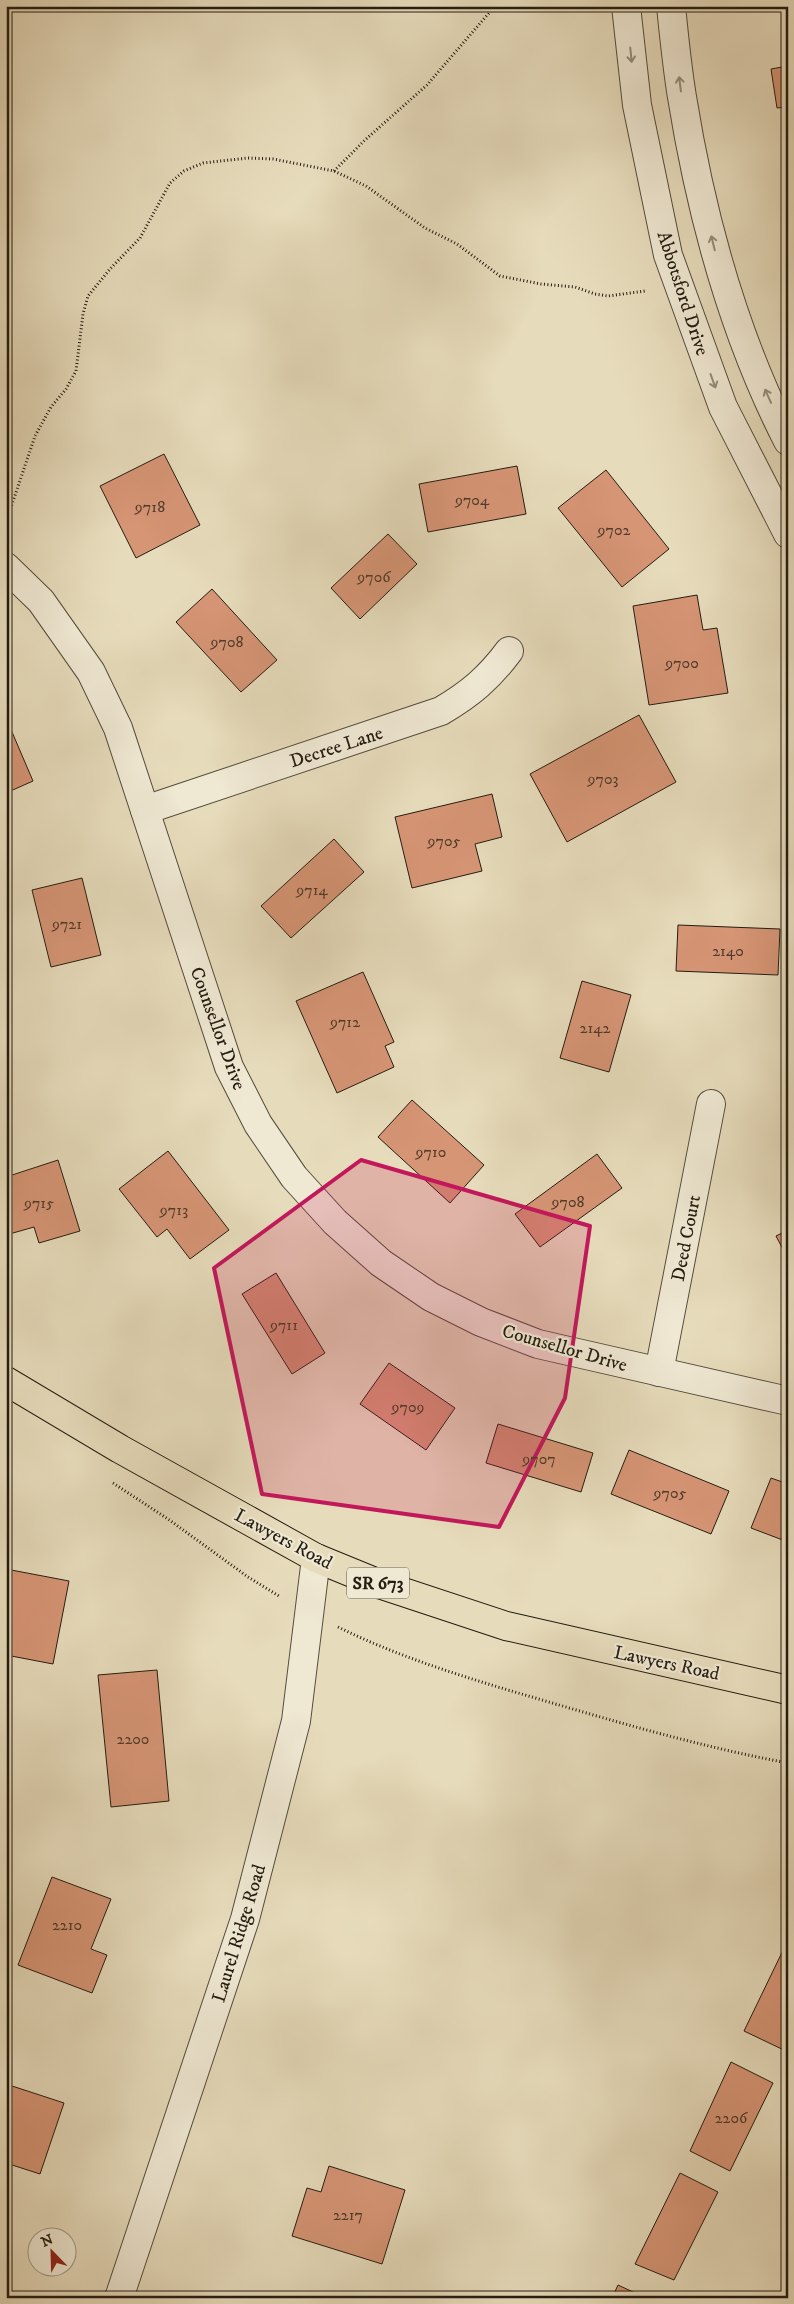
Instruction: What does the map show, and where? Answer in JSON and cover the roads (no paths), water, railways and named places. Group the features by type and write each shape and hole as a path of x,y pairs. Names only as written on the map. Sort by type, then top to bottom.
{"main road":[{"name":"Lawyers Road","path":"6,1382 120,1450 316,1558 382,1585 506,1626 742,1678 788,1690"}],"street":[{"name":"Abbotsford Drive","path":"626,6 637,105 668,255 723,407 788,534"},
{"path":"671,6 681,96 702,198 726,291 761,380 788,441"},
{"name":"Counsellor Drive","path":"6,567 41,601 91,672 118,728 229,1067 258,1124 294,1177 334,1222 381,1262 431,1297 481,1322 538,1344 788,1401"},
{"name":"Decree Lane","path":"145,810 440,711 469,694 495,670 509,651"},
{"name":"Deed Court","path":"659,1372 711,1104"},
{"name":"Laurel Ridge Road","path":"119,2298 247,1910 296,1721 316,1558"}]}
